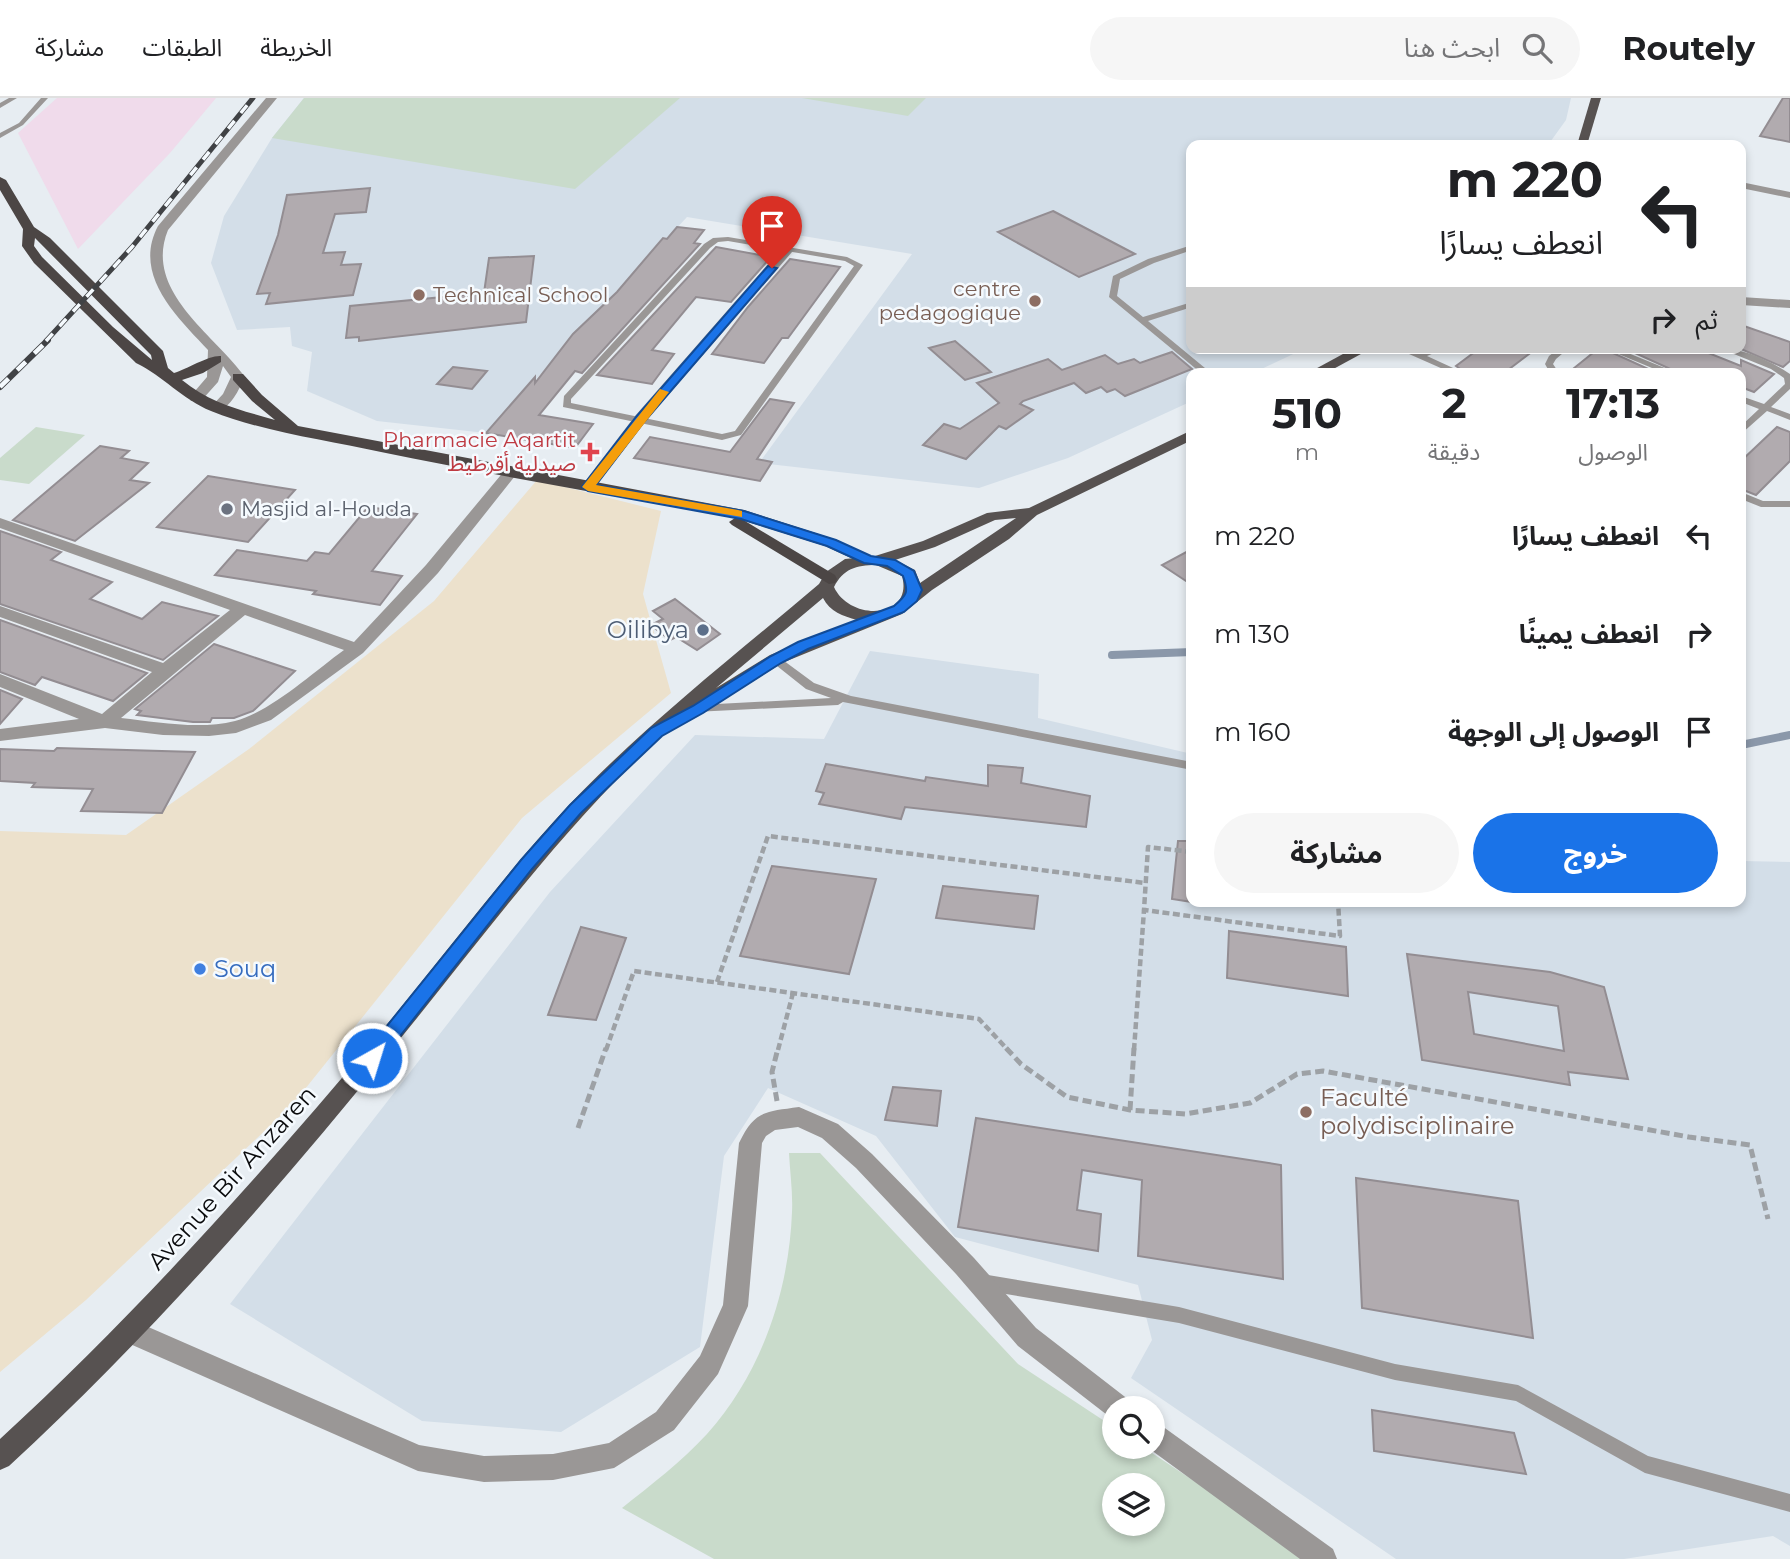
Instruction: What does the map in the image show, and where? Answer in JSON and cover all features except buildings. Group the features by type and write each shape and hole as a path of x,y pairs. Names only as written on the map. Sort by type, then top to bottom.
{"highway":[{"path":"0,180 29,229 46,240 158,354 165,375"},
{"path":"29,229 28,246 58,280 141,360 196,398 217,408 298,430 711,509 782,527 873,560"},
{"path":"165,375 198,370 215,355"},
{"path":"238,377 257,398 298,430"},
{"path":"711,509 753,530 827,583"}],"main road":[{"path":"1583,140 1596,98"},
{"path":"1325,368 1353,354"},
{"path":"1032,512 992,516 929,544 844,566 827,583 827,595 841,609 864,616 890,613 950,568 1013,531 1032,512 1186,437"},
{"path":"873,560 901,567 909,574 915,590 912,598"},
{"name":"Avenue Bir Anzaren","path":"0,1457 9,1440 130,1331 311,1132 526,865 576,809 708,684 827,583"},
{"name":"Avenue Bir Anzaren","path":"657,732 776,659 890,613"}],"street":[{"path":"217,408 229,396 238,377 215,355 169,294 159,272 155,249 162,229 272,98"},
{"path":"1746,186 1790,195"},
{"path":"588,487 640,419 788,249"},
{"path":"1746,301 1790,303"},
{"path":"196,398 216,375 215,355"},
{"path":"0,736 105,722 163,729 209,730 236,727 265,716 357,649 432,569 510,472"},
{"path":"0,523 357,649"},
{"path":"105,722 242,609"},
{"path":"0,611 165,670"},
{"path":"0,680 105,722"},
{"path":"130,1331 418,1458 484,1469 553,1467 614,1455 665,1421 709,1365 735,1306 751,1143 758,1129 780,1119 799,1117 830,1130 978,1281 1027,1337 1103,1396"},
{"path":"1165,1444 1323,1559"}],"lane":[{"path":"0,106 14,98"},
{"path":"0,136 21,124 45,98"},
{"path":"727,239 788,249 847,259 859,265 738,433 722,437 640,419 571,408 565,402 711,243 727,239"},
{"path":"1186,249 1151,261 1116,278 1113,297 1201,368"},
{"path":"1143,320 1186,306"},
{"path":"1418,354 1449,368"},
{"path":"1552,368 1549,364 1557,354"},
{"path":"1624,354 1660,368"},
{"path":"1739,354 1774,367 1788,377 1788,385 1746,427"},
{"path":"1746,401 1790,417"},
{"path":"1746,497 1761,504 1790,504"},
{"path":"776,659 810,686 849,700 1186,764"},
{"path":"698,709 849,700"},
{"path":"978,1281 1180,1315 1395,1372 1518,1393 1645,1464 1790,1503"}],"path":[{"path":"717,982 768,836 1145,883"},
{"path":"1130,1110 1148,847 1186,851"},
{"path":"1144,910 1340,936 1338,907"},
{"path":"578,1128 634,971 979,1019 1021,1064 1067,1097 1130,1110 1185,1114 1250,1103 1297,1074 1322,1071 1689,1137 1750,1145 1768,1219"},
{"path":"780,1119 772,1072 793,993"}],"shaded area":[{"path":"57,98 216,98 170,153 78,249 18,133"},
{"name":"centre pedagogique","path":"304,98 1571,98 1566,120 1552,140 1186,140 1186,354 1293,354 1264,368 1186,368 1186,404 1068,458 979,488 759,463 912,254 687,217 486,433 377,421 307,391 312,352 292,346 290,327 237,330 211,263 224,216 272,138"},
{"name":"Souq","path":"537,480 661,511 643,594 671,693 522,818 293,1104 86,1300 0,1372 0,831 126,835 249,749 434,601"},
{"name":"Faculté polydisciplinaire","path":"870,651 1039,674 1038,718 1186,753 1186,907 1746,907 1746,861 1790,862 1790,1546 1773,1536 1624,1559 1396,1559 1165,1401 1165,1396 1157,1396 1131,1378 1152,1340 1138,1285 955,1237 876,1136 768,1088 724,1156 700,1347 561,1432 422,1421 230,1304 550,892 695,735 824,739"}],"green space":[{"path":"304,98 680,98 575,189 272,138"},
{"path":"802,98 926,98 908,116"},
{"path":"36,427 85,435 29,484 0,480 0,458"},
{"path":"789,1153 820,1153 1018,1364 1102,1419 1102,1459 1161,1459 1311,1559 714,1559 622,1508 676,1464 707,1434 743,1385 769,1330 778,1302 790,1242 792,1190"}],"waterway":[{"path":"1112,655 1186,652"},
{"path":"1746,744 1790,735"}],"railway":[{"path":"46,341 132,247 253,98"},
{"path":"0,387 48,340"}],"slow traffic":[{"path":"664,392 588,487 738,514"}],"place":[{"name":"Technical School","path":"419,295"},
{"name":"centre pedagogique","path":"1035,301"},
{"name":"Pharmacie Aqartit صيدلية أقرطيط","path":"590,452"},
{"name":"Masjid al-Houda","path":"227,509"},
{"name":"Oilibya","path":"703,630"},
{"name":"Souq","path":"200,969"},
{"name":"Faculté polydisciplinaire","path":"1306,1112"}],"route":[{"path":"372,1058 526,865 576,809 657,732 776,659 899,609 912,598 915,590 909,574 890,563 868,560 831,543 744,515 588,487 640,419 772,268"}]}
